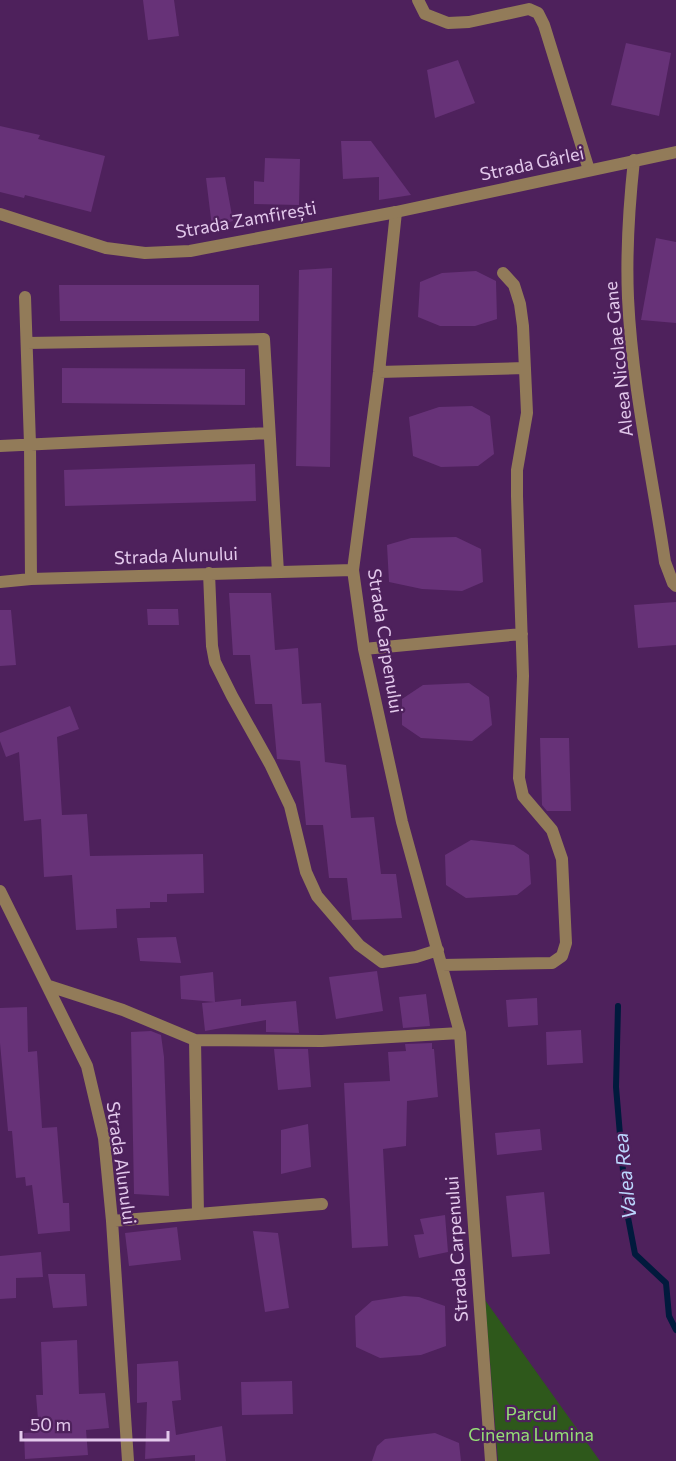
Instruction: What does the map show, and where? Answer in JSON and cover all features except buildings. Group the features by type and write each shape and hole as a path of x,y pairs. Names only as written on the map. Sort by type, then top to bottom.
{"street":[{"path":"418,0 425,14 448,23 469,22 529,9 538,13 544,25 589,170"},
{"name":"Strada Gârlei","path":"396,212 676,152"},
{"name":"Aleea Nicolae Gane","path":"634,160 628,216 628,299 637,384 665,562 673,584 676,586"},
{"name":"Strada Zamfirești","path":"0,214 106,248 145,253 190,251 396,212"},
{"name":"Strada Carpenului","path":"396,212 379,372 353,570 364,649 402,822 460,1033 491,1461"},
{"path":"442,965 552,963 562,956 566,943 562,859 552,830 523,796 519,778 523,676 516,496 527,413 520,304 514,285 503,273"},
{"path":"25,297 30,444 31,579"},
{"path":"27,343 264,339 278,572"},
{"path":"379,372 525,368"},
{"path":"0,446 269,433"},
{"name":"Strada Alunului","path":"0,582 31,579 353,570"},
{"path":"209,573 212,646 215,662 290,806 306,872 317,896 359,945 382,962 416,957 438,950"},
{"path":"364,649 522,634"},
{"name":"Strada Alunului","path":"0,891 87,1066 104,1138 112,1221 128,1461"},
{"path":"49,986 123,1010 195,1040 322,1041 460,1033"},
{"path":"195,1040 198,1214"},
{"path":"112,1221 321,1204"}],"green space":[{"name":"Parcul Cinema Lumina","path":"485,1300 600,1461 498,1461"}],"waterway":[{"name":"Valea Rea","path":"618,1006 616,1087 626,1207 635,1254 666,1283 669,1316 676,1330"}]}
